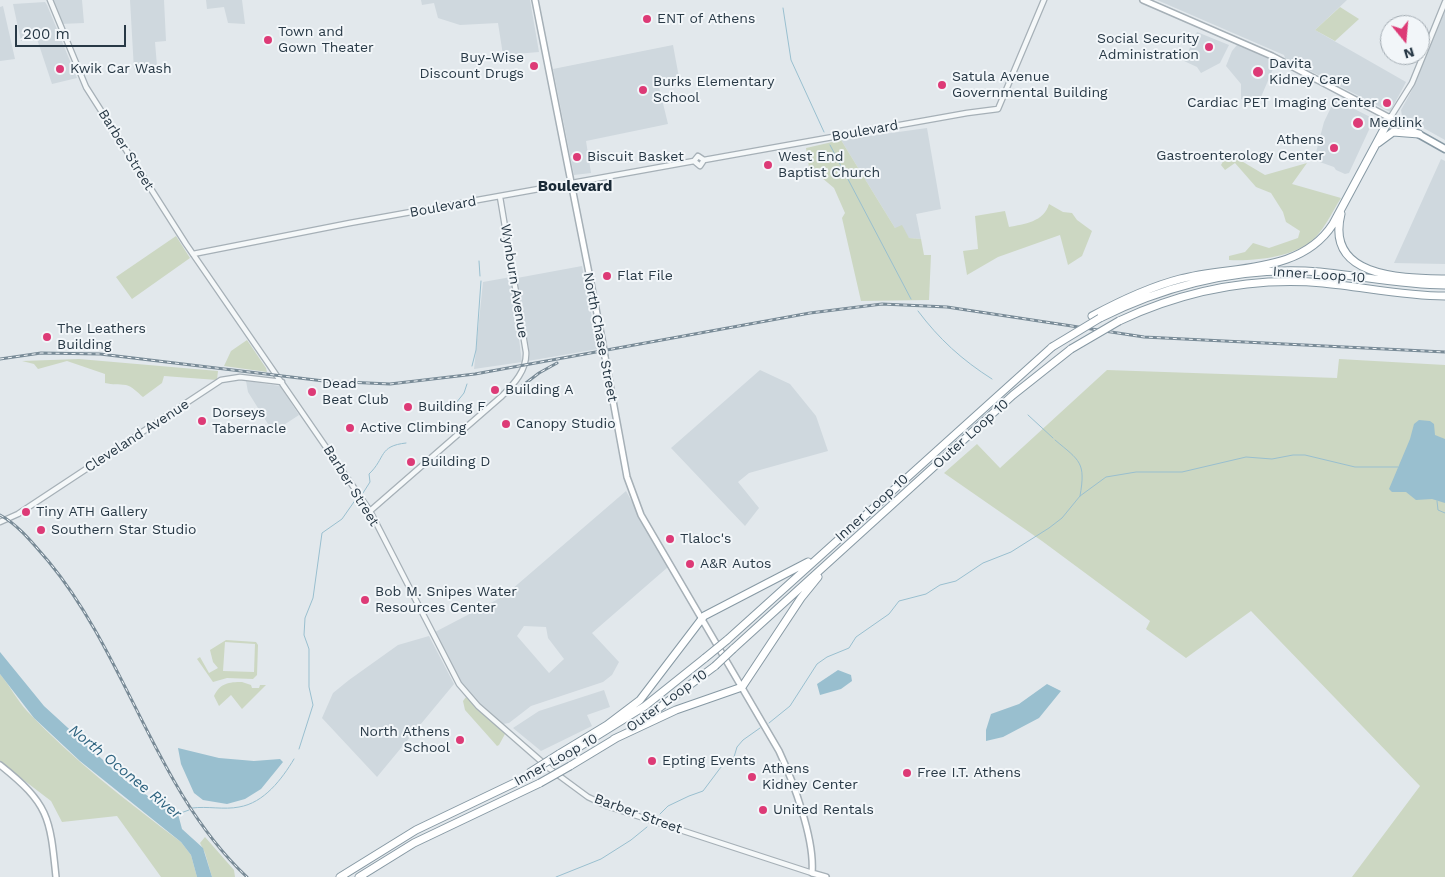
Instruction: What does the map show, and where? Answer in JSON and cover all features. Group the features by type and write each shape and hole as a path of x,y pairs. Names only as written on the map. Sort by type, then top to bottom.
{"highway":[{"path":"1096,317 1132,296 1178,280 1211,272 1294,258 1322,238 1344,206 1390,118 1445,149"},
{"path":"1374,147 1394,132 1419,134"},
{"path":"1344,206 1338,228 1340,242 1346,254 1354,263 1376,272 1445,279"},
{"name":"Inner Loop 10","path":"340,877 416,830 512,784 645,706 727,640 1052,347 1096,317 1175,287 1209,279 1250,273 1303,271 1402,283 1445,285"},
{"name":"Outer Loop 10","path":"359,877 414,843 540,783 614,740 667,703 714,666 1013,395 1071,348 1119,321 1157,304 1195,293 1264,282 1313,282 1397,293 1445,296"},
{"path":"614,740 676,710 742,687 801,598 844,548"},
{"path":"561,756 640,700 702,619 823,552"}],"main road":[{"name":"North Chase Street","path":"535,0 603,344 627,477 641,515 776,745 792,781 803,815 812,873"},
{"path":"1143,0 1267,54 1390,118"},
{"path":"0,765 23,784 44,809 50,825 56,877"},
{"path":"812,873 826,877"}],"street":[{"name":"Barber Street","path":"50,0 86,87 193,254 370,511 459,684 478,706 550,769 588,796 607,806 812,873"},
{"name":"Boulevard","path":"193,254 694,162 700,166 704,160 967,112 998,110 1044,0"},
{"path":"1390,118 1412,84 1445,2"},
{"name":"Wynburn Avenue","path":"370,511 502,396 516,381 525,365 526,352 500,197"},
{"name":"Cleveland Avenue","path":"0,522 18,514 221,380 240,377 282,382"}],"shaded area":[{"path":"53,0 82,0 84,23 61,24"},
{"path":"130,0 164,0 166,41 155,42 157,66 161,72 134,70"},
{"path":"206,0 242,0 245,24 228,23 224,7 207,9"},
{"path":"421,0 530,0 539,52 503,55 498,23 460,25 438,18 434,3 422,5"},
{"path":"1157,0 1347,0 1315,30 1406,82 1390,112 1285,58 1284,55"},
{"path":"45,2 77,78 52,84 37,39 21,41 13,4"},
{"path":"3,6 15,59 0,61 0,7"},
{"path":"1445,10 1445,140 1402,116 1401,110 1422,65 1430,65 1430,46"},
{"path":"1197,32 1229,45 1220,63 1201,73 1197,67 1184,61"},
{"path":"673,45 680,83 659,87 668,124 586,141 591,173 574,175 553,69"},
{"path":"1237,45 1276,62 1258,104 1241,99 1241,84 1226,66 1232,51"},
{"path":"1335,99 1374,119 1349,173 1345,174 1334,167 1314,160 1324,122"},
{"path":"927,128 941,209 916,214 921,239 909,238 895,228 841,140"},
{"path":"1441,159 1445,161 1445,264 1394,263"},
{"path":"582,266 598,349 528,361 529,349 517,278"},
{"path":"511,277 522,362 474,369 483,282"},
{"path":"760,370 790,384 816,416 828,451 749,473 738,482 759,508 745,526 671,448"},
{"path":"246,381 280,386 299,415 273,432 248,392"},
{"path":"626,491 668,567 592,633 619,662 612,675 603,682 531,706 509,723 503,724 470,694 461,682 435,632 504,596","holes":["524,626 546,627 548,638 564,659 549,673 517,636"]},
{"path":"429,636 454,684 377,777 322,718 333,693 349,680 398,645"},
{"path":"604,690 610,707 587,715 592,726 541,751 513,728 539,711"}],"green space":[{"path":"1340,7 1359,19 1335,41 1315,30"},
{"path":"841,140 895,228 902,225 909,238 921,239 924,255 931,255 929,300 861,301 842,218 845,213 834,188 809,167 806,148"},
{"path":"1228,153 1265,175 1307,163 1292,184 1341,198 1319,234 1300,248 1281,255 1270,258 1229,260 1229,256 1245,252 1253,243 1269,248 1298,238 1300,231 1286,222 1283,212 1271,193 1256,187 1235,163 1225,170 1221,165"},
{"path":"1049,204 1063,212 1072,213 1077,220 1092,231 1082,256 1068,265 1060,235 998,257 967,275 963,251 978,249 975,216 1005,211 1009,227 1033,221 1043,215"},
{"path":"176,236 190,258 132,299 116,277"},
{"path":"247,340 267,372 224,366 231,351"},
{"path":"79,359 218,371 217,380 164,376 162,383 143,397 128,386 105,383 105,374 67,361 38,369 34,364 22,361"},
{"path":"1339,359 1445,365 1445,877 1352,877 1420,786 1251,611 1186,658 1146,629 1150,621 1042,541 944,473 977,444 1000,468 1107,370 1337,378"},
{"path":"226,640 256,642 258,645 257,675 253,679 227,678 213,682 197,659 200,657 209,673 218,668 213,662 210,650","holes":["225,642 255,644 254,672 223,671"]},
{"path":"0,674 27,711 63,747 121,796 181,842 191,855 197,877 161,877 117,816 62,822 51,801 0,762"},
{"path":"242,682 251,685 252,688 266,685 242,709 231,695 219,706 214,696 219,688 229,683"},
{"path":"466,697 505,734 499,745 497,746 465,710 463,701"},
{"path":"205,837 234,870 235,877 212,877 200,843"}],"water":[{"path":"1419,420 1430,421 1434,424 1435,435 1445,439 1445,503 1432,499 1416,500 1406,492 1392,492 1389,489 1410,439 1414,424"},
{"path":"0,652 44,706 126,781 161,805 178,814 182,829 203,848 212,877 197,877 191,855 181,842 80,761 34,718 0,674"},
{"path":"838,670 851,675 852,681 841,689 820,695 817,684"},
{"path":"1047,684 1061,691 1039,718 1003,737 986,741 986,730 991,714 1019,704"},
{"path":"178,748 219,758 254,761 280,759 283,762 261,789 245,799 227,804 203,800 194,793 181,764"}],"waterway":[{"path":"783,8 791,60 824,132"},
{"path":"830,145 911,299"},
{"path":"479,261 480,276"},
{"path":"472,366 476,350 481,281"},
{"path":"918,311 934,331 952,348 992,379"},
{"path":"456,403 464,393 467,384"},
{"path":"1028,415 1053,438"},
{"path":"1055,440 1079,463 1082,476 1080,496"},
{"path":"363,493 370,482 369,474 386,450 406,443"},
{"path":"769,723 790,706 817,664 827,657 849,648 856,637 889,614 899,601 926,594 940,585 956,581 983,563 1011,552 1062,518 1080,496 1106,477 1136,472 1182,472 1246,457 1272,459 1293,455 1305,455 1355,467 1398,467"},
{"path":"299,749 313,705 309,687 309,649 304,635 305,618 313,598 322,533 342,519 356,499"},
{"path":"1437,501 1438,510 1445,513"},
{"path":"660,814 668,806 703,791 721,767 734,757 737,747 743,740 760,728"},
{"name":"North Oconee River","path":"192,808 233,808 248,805 271,789 294,759"},
{"name":"North Oconee River","path":"178,814 189,810"},
{"path":"556,877 601,859 631,840 647,827"}],"railway":[{"path":"0,359 41,353 100,354 324,381 390,384 475,374 810,313 882,304 947,307 1144,337 1445,352"},
{"path":"522,386 539,373 557,363"},
{"path":"0,515 14,524 49,562 76,600 100,640 165,765 189,805 216,843 247,877"}],"place":[{"name":"ENT of Athens","path":"647,19"},
{"name":"Town and Gown Theater","path":"268,40"},
{"name":"Social Security Administration","path":"1209,47"},
{"name":"Buy-Wise Discount Drugs","path":"534,66"},
{"name":"Kwik Car Wash","path":"60,69"},
{"name":"Davita Kidney Care","path":"1258,72"},
{"name":"Satula Avenue Governmental Building","path":"942,85"},
{"name":"Burks Elementary School","path":"643,90"},
{"name":"Cardiac PET Imaging Center","path":"1387,103"},
{"name":"Medlink","path":"1358,123"},
{"name":"Athens Gastroenterology Center","path":"1334,148"},
{"name":"Biscuit Basket","path":"577,157"},
{"name":"West End Baptist Church","path":"768,165"},
{"name":"Flat File","path":"607,276"},
{"name":"The Leathers Building","path":"47,337"},
{"name":"Building A","path":"495,390"},
{"name":"Dead Beat Club","path":"312,392"},
{"name":"Building F","path":"408,407"},
{"name":"Dorseys Tabernacle","path":"202,421"},
{"name":"Canopy Studio","path":"506,424"},
{"name":"Active Climbing","path":"350,428"},
{"name":"Building D","path":"411,462"},
{"name":"Tiny ATH Gallery","path":"26,512"},
{"name":"Southern Star Studio","path":"41,530"},
{"name":"Tlaloc's","path":"670,539"},
{"name":"A&R Autos","path":"690,564"},
{"name":"Bob M. Snipes Water Resources Center","path":"365,600"},
{"name":"North Athens School","path":"460,740"},
{"name":"Epting Events","path":"652,761"},
{"name":"Free I.T. Athens","path":"907,773"},
{"name":"Athens Kidney Center","path":"752,777"},
{"name":"United Rentals","path":"763,810"}],"district":[{"name":"Boulevard","path":"575,187"}]}
